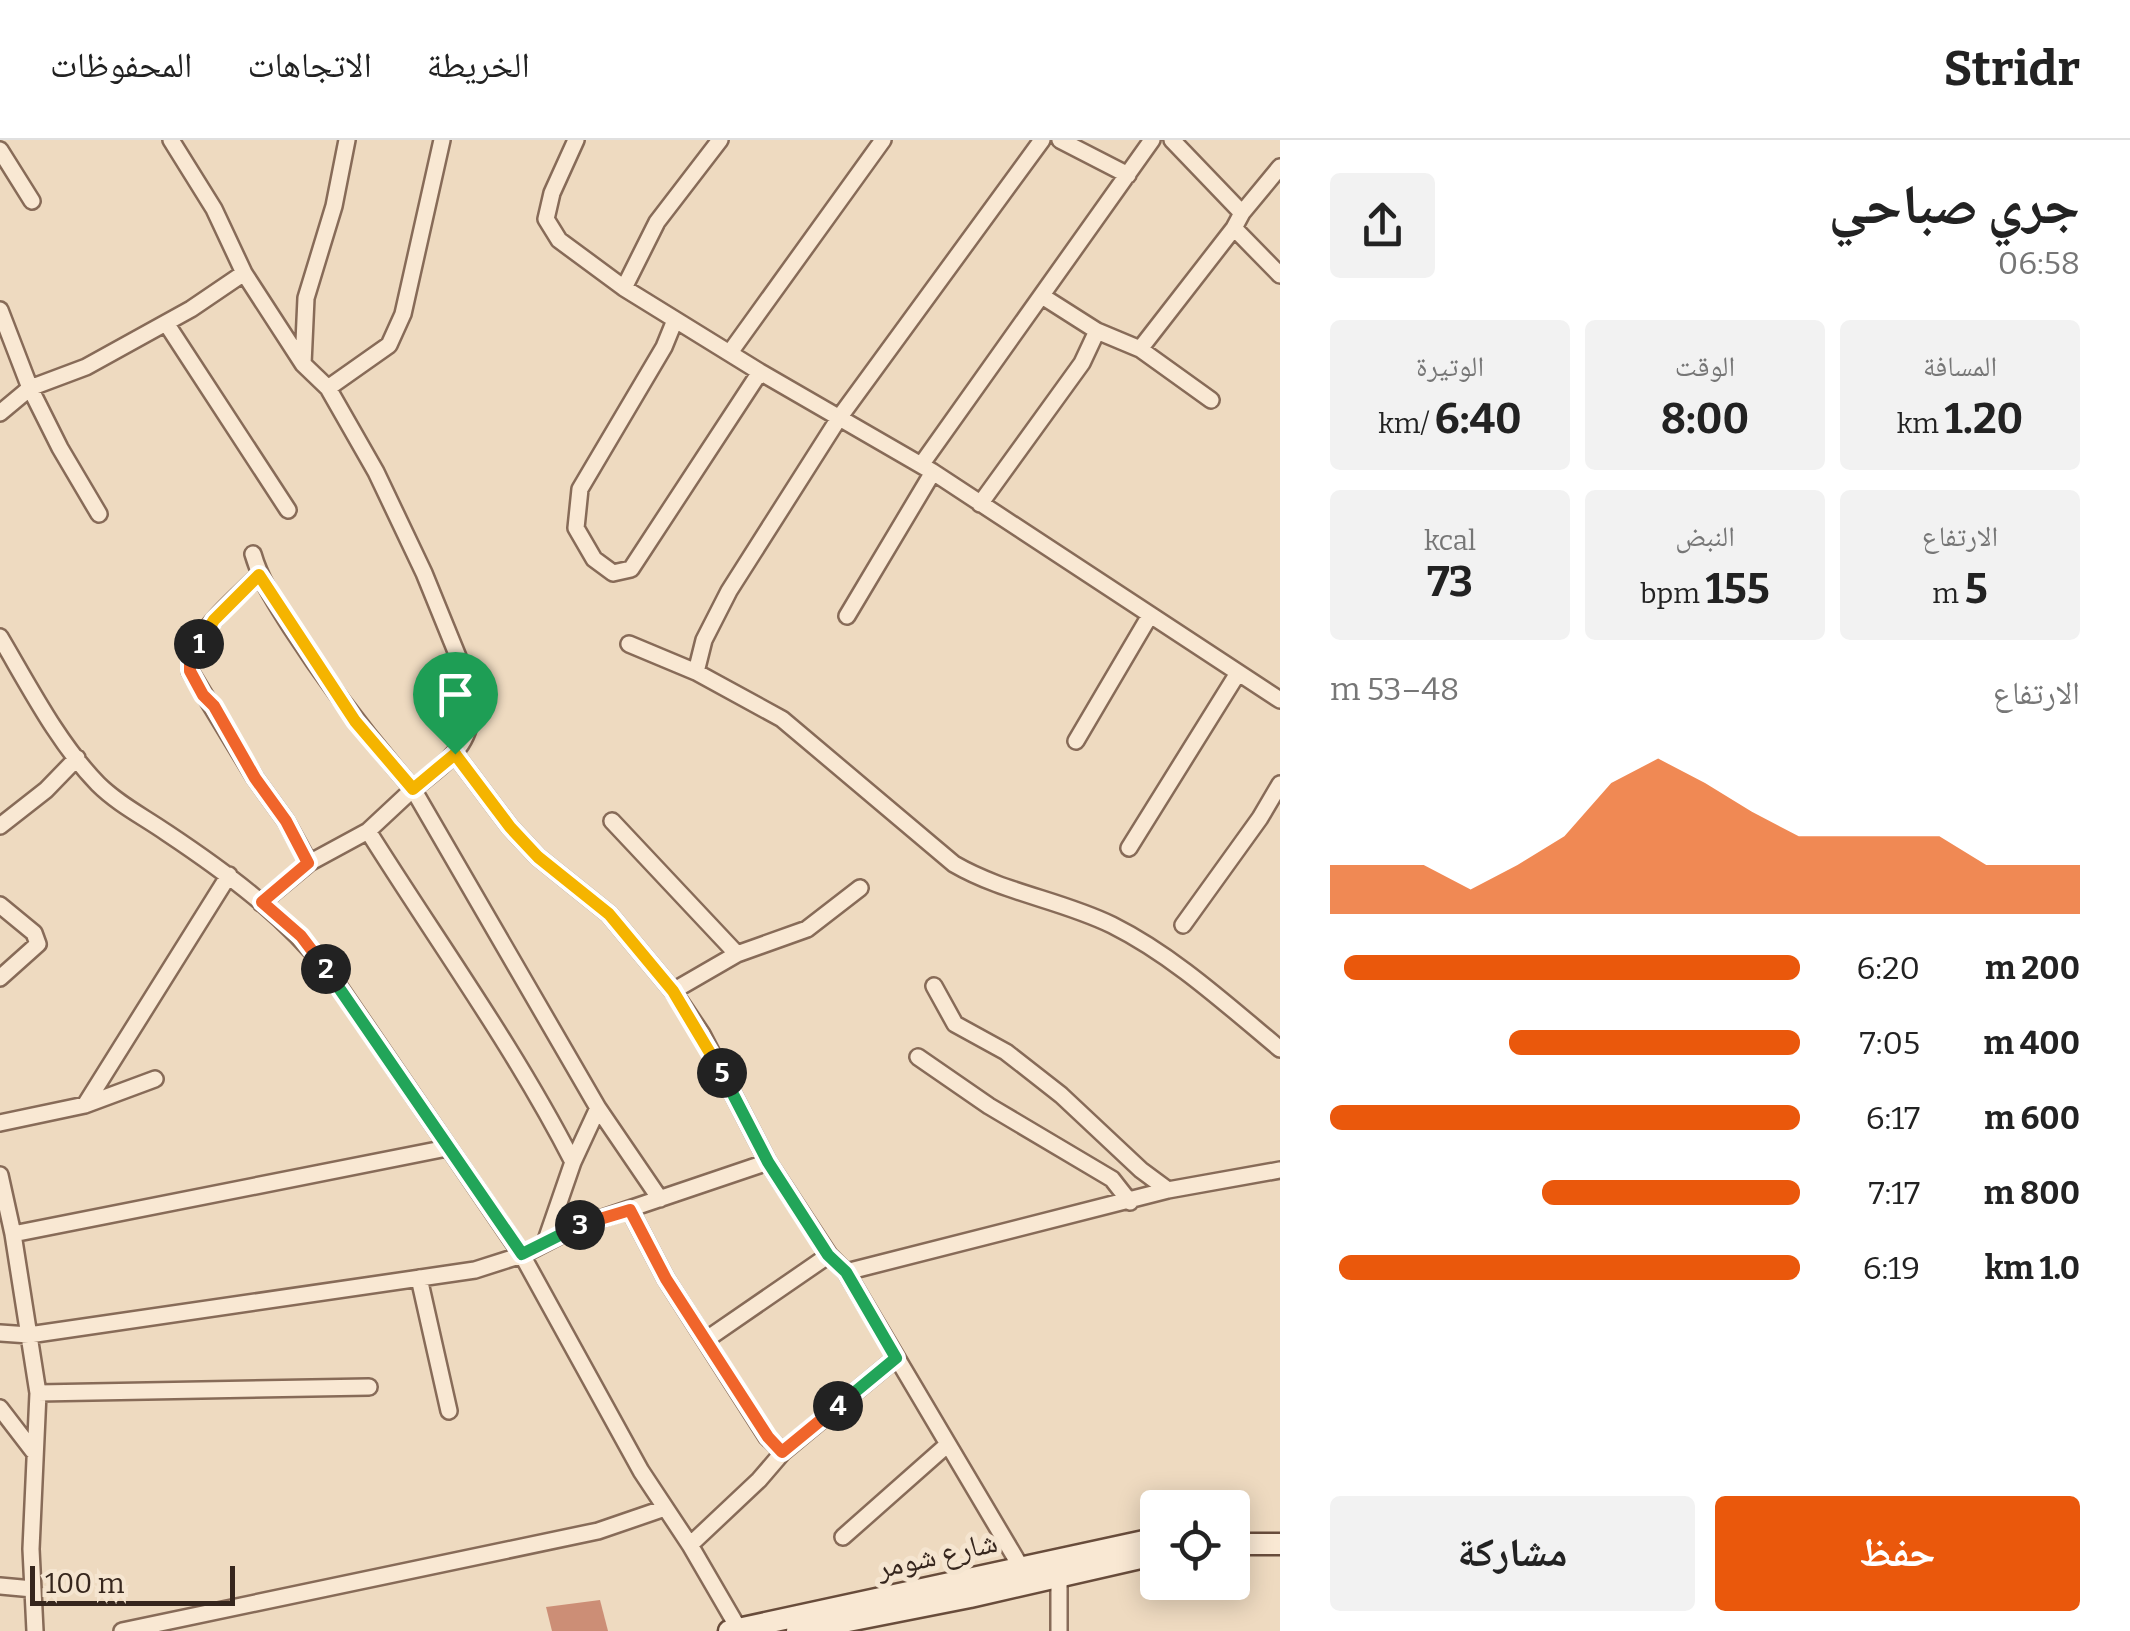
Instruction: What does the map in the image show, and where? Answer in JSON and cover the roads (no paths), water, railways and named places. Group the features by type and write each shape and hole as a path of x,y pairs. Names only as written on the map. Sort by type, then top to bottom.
{"main road":[{"name":"شارع شومر","path":"796,1631 857,1621 1140,1543"},
{"path":"1250,1544 1280,1544"},
{"name":"شارع شومر","path":"736,1630 1025,1575 1059,1577 1140,1558"}],"street":[{"path":"171,140 214,208 244,273 303,364 328,388 400,522 472,691 474,709 468,735 455,754 368,831 308,863 262,902"},
{"path":"303,364 306,298 334,206 347,140"},
{"path":"328,388 388,345 403,314 442,140"},
{"path":"576,140 552,193 546,219 559,240 675,320 927,468 1280,700"},
{"path":"624,288 657,222 720,140"},
{"path":"731,351 883,140"},
{"path":"696,672 704,640 729,591 839,418 1042,140"},
{"path":"1060,140 1128,174"},
{"path":"847,616 927,468 1152,140"},
{"path":"1172,140 1242,213"},
{"path":"0,150 32,201"},
{"path":"1140,349 1280,167"},
{"path":"1234,228 1280,275"},
{"path":"0,413 30,388 86,367 166,323 244,273"},
{"path":"1042,296 1097,330 1140,349 1212,400"},
{"path":"0,310 30,388 99,514"},
{"path":"675,320 658,358 580,489 576,528 594,559 612,573 631,570 760,372"},
{"path":"166,323 288,510"},
{"path":"980,504 1082,363 1097,330"},
{"path":"253,554 259,575 306,651 355,721 413,789 598,1108 660,1199"},
{"path":"259,575 214,620 190,657 190,671 286,821 308,863"},
{"path":"1076,741 1149,617"},
{"path":"0,637 77,758 99,784 262,902 301,936 329,972 522,1254 573,1350 690,1545 736,1630"},
{"path":"629,644 696,672 782,719 954,864 984,882 1111,925 1162,954 1280,1049"},
{"path":"1130,848 1238,673"},
{"path":"455,754 510,827 538,857 609,914 673,991 702,1034 768,1162 828,1255 846,1272 1025,1575"},
{"path":"0,826 46,790 77,758"},
{"path":"1183,925 1280,784"},
{"path":"612,821 737,954"},
{"path":"368,831 516,1063 573,1162"},
{"path":"85,1105 229,876"},
{"path":"673,991 737,954 806,928 860,888"},
{"path":"0,905 34,934 38,944 0,978"},
{"path":"934,986 955,1024 1006,1052 1168,1190"},
{"path":"918,1057 989,1106 1112,1179 1130,1202"},
{"path":"0,1123 85,1105 156,1079"},
{"path":"545,1243 573,1162 598,1108"},
{"path":"13,1234 447,1148"},
{"path":"0,1333 29,1335 474,1270 522,1254 576,1227 768,1162"},
{"path":"846,1272 1168,1190 1280,1170"},
{"path":"0,1175 38,1393 31,1549 35,1631"},
{"path":"630,1210 666,1279 768,1437 782,1452"},
{"path":"707,1338 828,1255"},
{"path":"419,1278 449,1411"},
{"path":"690,1545 759,1480 782,1452 896,1358"},
{"path":"38,1393 369,1387"},
{"path":"0,1408 33,1451"},
{"path":"843,1538 947,1445"},
{"path":"122,1631 598,1531 665,1508"},
{"path":"1059,1577 1059,1631"},
{"path":"0,1586 34,1589"}]}
